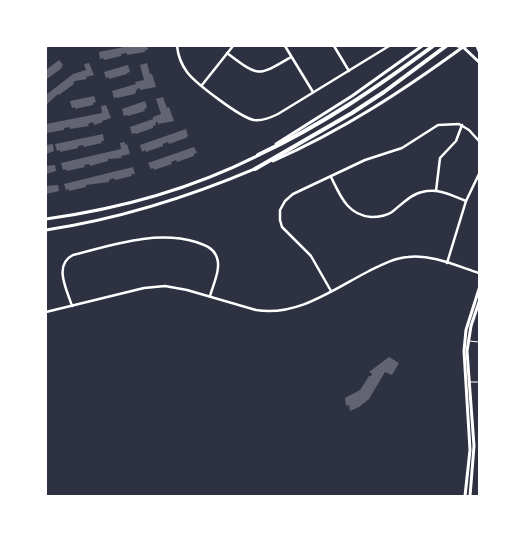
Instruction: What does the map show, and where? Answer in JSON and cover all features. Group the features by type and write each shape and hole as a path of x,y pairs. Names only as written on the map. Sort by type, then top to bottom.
{"highway":[{"path":"258,155 310,129 344,109 433,46"},
{"path":"255,169 352,113 446,46"}],"street":[{"path":"177,46 180,59 187,73 238,114 255,120 270,118 390,46"},
{"path":"202,85 233,46"},
{"path":"285,46 313,92"},
{"path":"334,46 349,71"},
{"path":"46,219 119,204 180,187 258,155 352,96 422,46"},
{"path":"46,230 122,214 181,198 255,169 315,142 346,125 417,80 462,46 479,62"},
{"path":"477,46 479,51"},
{"path":"228,53 252,72 258,73 269,70 292,57"},
{"path":"331,290 311,256 284,231 280,216 282,205 288,197 365,160 402,148 438,125 453,123 462,125 473,132 479,141"},
{"path":"436,191 440,158 456,141 462,125"},
{"path":"447,263 466,201 479,174"},
{"path":"331,176 346,206 359,214 370,217 388,214 416,194 436,191 447,193 466,201"},
{"path":"72,306 62,272 64,262 68,258 137,240 152,238 180,239 210,248 217,257 218,263 210,296"},
{"path":"46,312 157,286 173,286 256,310 274,312 302,305 378,266 402,258 423,257 479,273"},
{"path":"465,496 470,450 467,340 479,289"},
{"path":"467,340 479,302"},
{"path":"467,382 474,446 470,496"}],"lane":[{"path":"467,340 479,342"},
{"path":"467,382 479,382"}],"building":[{"path":"129,46 147,46 148,50 145,50 145,52 127,55 127,53 121,54 121,56 104,60 103,58 100,59 99,52"},
{"path":"59,60 63,65 61,67 62,68 47,79 46,70"},
{"path":"89,63 94,75 86,77 87,79 75,81 73,83 74,84 59,95 58,94 46,105 46,95 73,74 86,70 84,64"},
{"path":"147,63 156,87 140,90 140,88 137,89 135,94 114,98 112,91 144,80 140,65"},
{"path":"128,65 130,72 127,74 109,79 109,77 106,78 104,72"},
{"path":"94,96 96,102 93,103 93,105 75,109 75,107 72,108 70,101"},
{"path":"163,97 167,108 169,107 174,121 158,124 158,122 155,123 156,125 153,126 153,128 132,134 130,127 153,119 153,117 161,114 156,99"},
{"path":"145,101 147,108 144,109 145,111 124,116 122,109"},
{"path":"106,105 111,118 102,121 103,122 94,125 93,122 88,124 89,126 70,129 70,127 64,128 64,130 47,133 46,124 102,113 101,106"},
{"path":"186,129 188,136 186,138 169,144 168,142 163,144 163,146 142,152 140,145"},
{"path":"103,134 104,141 101,141 102,143 84,147 83,145 78,146 78,148 60,152 60,150 57,151 55,144"},
{"path":"125,142 130,154 121,156 122,158 108,159 108,161 90,166 89,164 84,165 85,167 67,171 66,169 63,170 61,163 121,149 120,143"},
{"path":"53,144 54,151 46,154 46,145"},
{"path":"194,147 197,153 194,154 194,156 177,162 176,160 171,162 172,164 154,170 154,168 151,169 148,163"},
{"path":"55,165 56,171 46,174 46,166"},
{"path":"133,167 135,174 131,174 132,176 115,180 114,178 109,180 109,182 86,185 86,187 69,191 69,189 66,190 64,184"},
{"path":"58,185 59,191 46,194 46,186"},
{"path":"389,357 399,363 392,375 385,372 369,399 359,407 350,411 349,405 346,406 345,398 360,390 372,374 369,372"}]}
